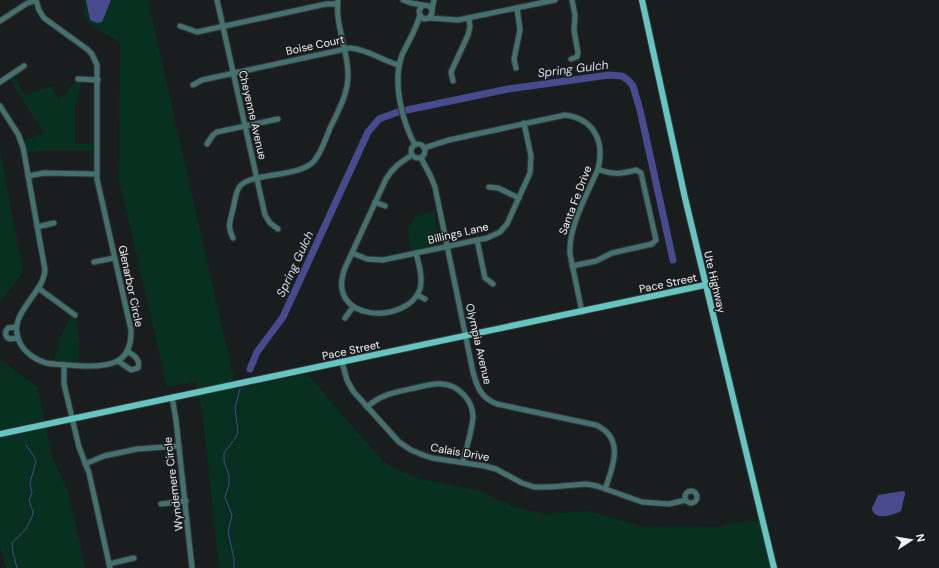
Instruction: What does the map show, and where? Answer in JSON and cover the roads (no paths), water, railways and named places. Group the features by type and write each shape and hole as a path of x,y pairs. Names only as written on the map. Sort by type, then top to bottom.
{"main road":[{"name":"Ute Highway","path":"642,0 705,286 774,568"},
{"name":"Pace Street","path":"0,434 705,286"}],"street":[{"name":"Glenarbor Circle","path":"0,21 26,4 36,0 39,10 44,18 83,45 92,54 97,65 96,174 131,330 130,342 127,351"},
{"name":"Cheyenne Avenue","path":"217,0 266,219 278,229"},
{"path":"403,0 429,6 441,19"},
{"path":"414,34 419,9 430,0"},
{"path":"415,145 406,123 399,92 399,66 403,54 414,34 432,15 434,0"},
{"path":"411,3 423,18 453,21 469,19 555,0"},
{"path":"571,59 577,57 578,53 574,30 575,15 572,0"},
{"path":"180,26 197,32 337,2 337,19 348,74 346,92 317,157 310,164 304,168 257,179 243,184 236,193 229,229 233,238"},
{"path":"516,68 514,59 520,30 517,8"},
{"path":"453,81 451,72 468,35 470,27 469,19"},
{"name":"Boise Court","path":"193,85 202,80 344,49 358,48 365,50 399,66"},
{"path":"0,82 24,66"},
{"path":"78,79 98,80"},
{"path":"0,106 21,140 45,270 43,279 22,311 18,320 16,327 18,338 24,349 40,362 46,364 107,366 118,361 127,351 138,360 139,364 138,368 131,370 118,361"},
{"name":"Santa Fe Drive","path":"424,148 449,140 565,115 579,118 586,122 596,134 599,144 600,159 598,169 571,236 570,254 582,312"},
{"path":"207,144 217,132 278,119"},
{"name":"Billings Lane","path":"352,253 375,261 494,236 504,229 520,198 530,173 532,161 524,123"},
{"path":"412,155 417,158 421,158 424,154 424,148 421,145 415,145"},
{"path":"412,155 412,149 415,145"},
{"path":"412,155 397,164 391,171 375,202 343,273 342,284 346,298 353,307 372,314 404,307 417,295 421,280 416,253"},
{"name":"Olympia Avenue","path":"421,158 433,182 478,388 482,395 497,404 596,425 606,432 613,443 615,459 605,489"},
{"path":"572,266 594,261 612,253 652,244 656,240 641,173 636,170 613,174 598,169"},
{"path":"28,176 44,173 96,174"},
{"path":"490,187 498,188 520,198"},
{"path":"375,202 385,206"},
{"path":"37,227 54,224"},
{"path":"477,240 485,278 492,284"},
{"path":"94,262 114,258"},
{"path":"38,288 75,315"},
{"path":"417,295 425,299"},
{"path":"345,318 353,307"},
{"path":"16,327 8,328 6,337 10,339 18,338"},
{"name":"Calais Drive","path":"342,362 347,380 353,391 399,442 410,450 432,458 463,462 496,469 519,482 534,487 586,484 642,502 669,504 686,500"},
{"path":"64,365 64,384 80,452 90,474 110,566 134,558"},
{"path":"367,406 376,399 388,394 432,385 444,384 453,386 461,391 466,397 472,412 472,423 463,462"},
{"name":"Wyndemere Circle","path":"172,397 186,501 192,568"},
{"path":"85,464 104,456 137,449 179,446"},
{"path":"161,504 186,501"}],"waterway":[{"name":"Spring Gulch","path":"407,110 508,89 609,75 622,76 633,86 640,110 673,260"},
{"name":"Spring Gulch","path":"250,369 257,352 283,317 368,132 379,119 398,112"},
{"path":"235,439 238,432 235,408 240,389"},
{"path":"233,441 224,453 224,461 229,476 229,484 225,497 232,515 228,532 234,559 234,568"},
{"path":"17,568 12,543 26,529 33,512 29,501 32,493 30,483 36,461 26,445"}]}
